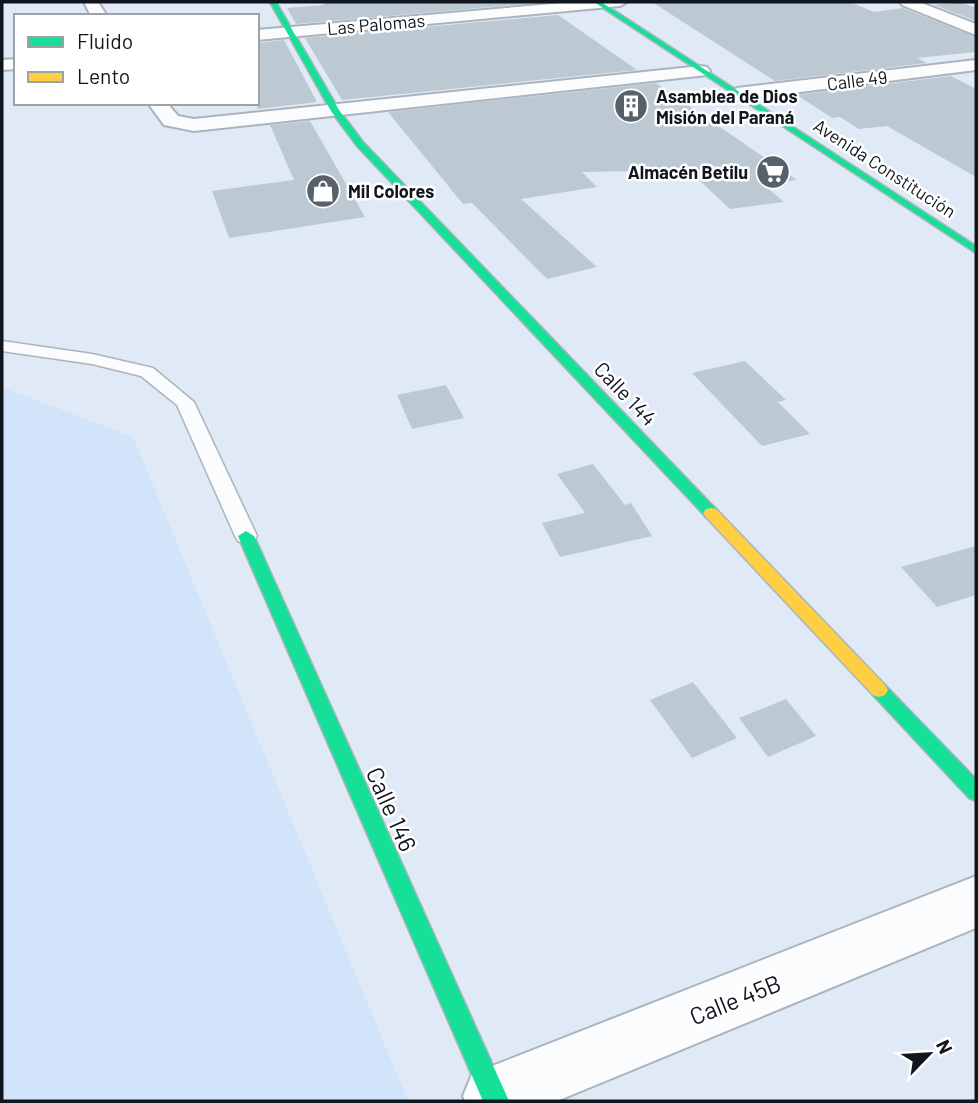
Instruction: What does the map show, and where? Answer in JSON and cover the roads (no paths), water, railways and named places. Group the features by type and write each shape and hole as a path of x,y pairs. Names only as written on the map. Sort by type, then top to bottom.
{"street":[{"name":"Calle 144","path":"272,2 335,111 359,144 976,792"},
{"name":"Las Palomas","path":"259,35 620,2"},
{"path":"907,2 976,30"},
{"name":"Avenida Constitución","path":"599,3 976,250"},
{"name":"Calle 49","path":"737,94 976,65"},
{"path":"159,105 171,121 194,125 701,71"},
{"name":"Calle 146","path":"246,536 495,1099"},
{"name":"Calle 45B","path":"495,1099 976,902"}],"lane":[{"path":"2,346 92,359 147,372 185,402 246,536"}],"place":[{"name":"Asamblea de Dios Misión del Paraná","path":"631,106"},
{"name":"Almacén Betilu","path":"773,172"},
{"name":"Mil Colores","path":"323,191"}]}
